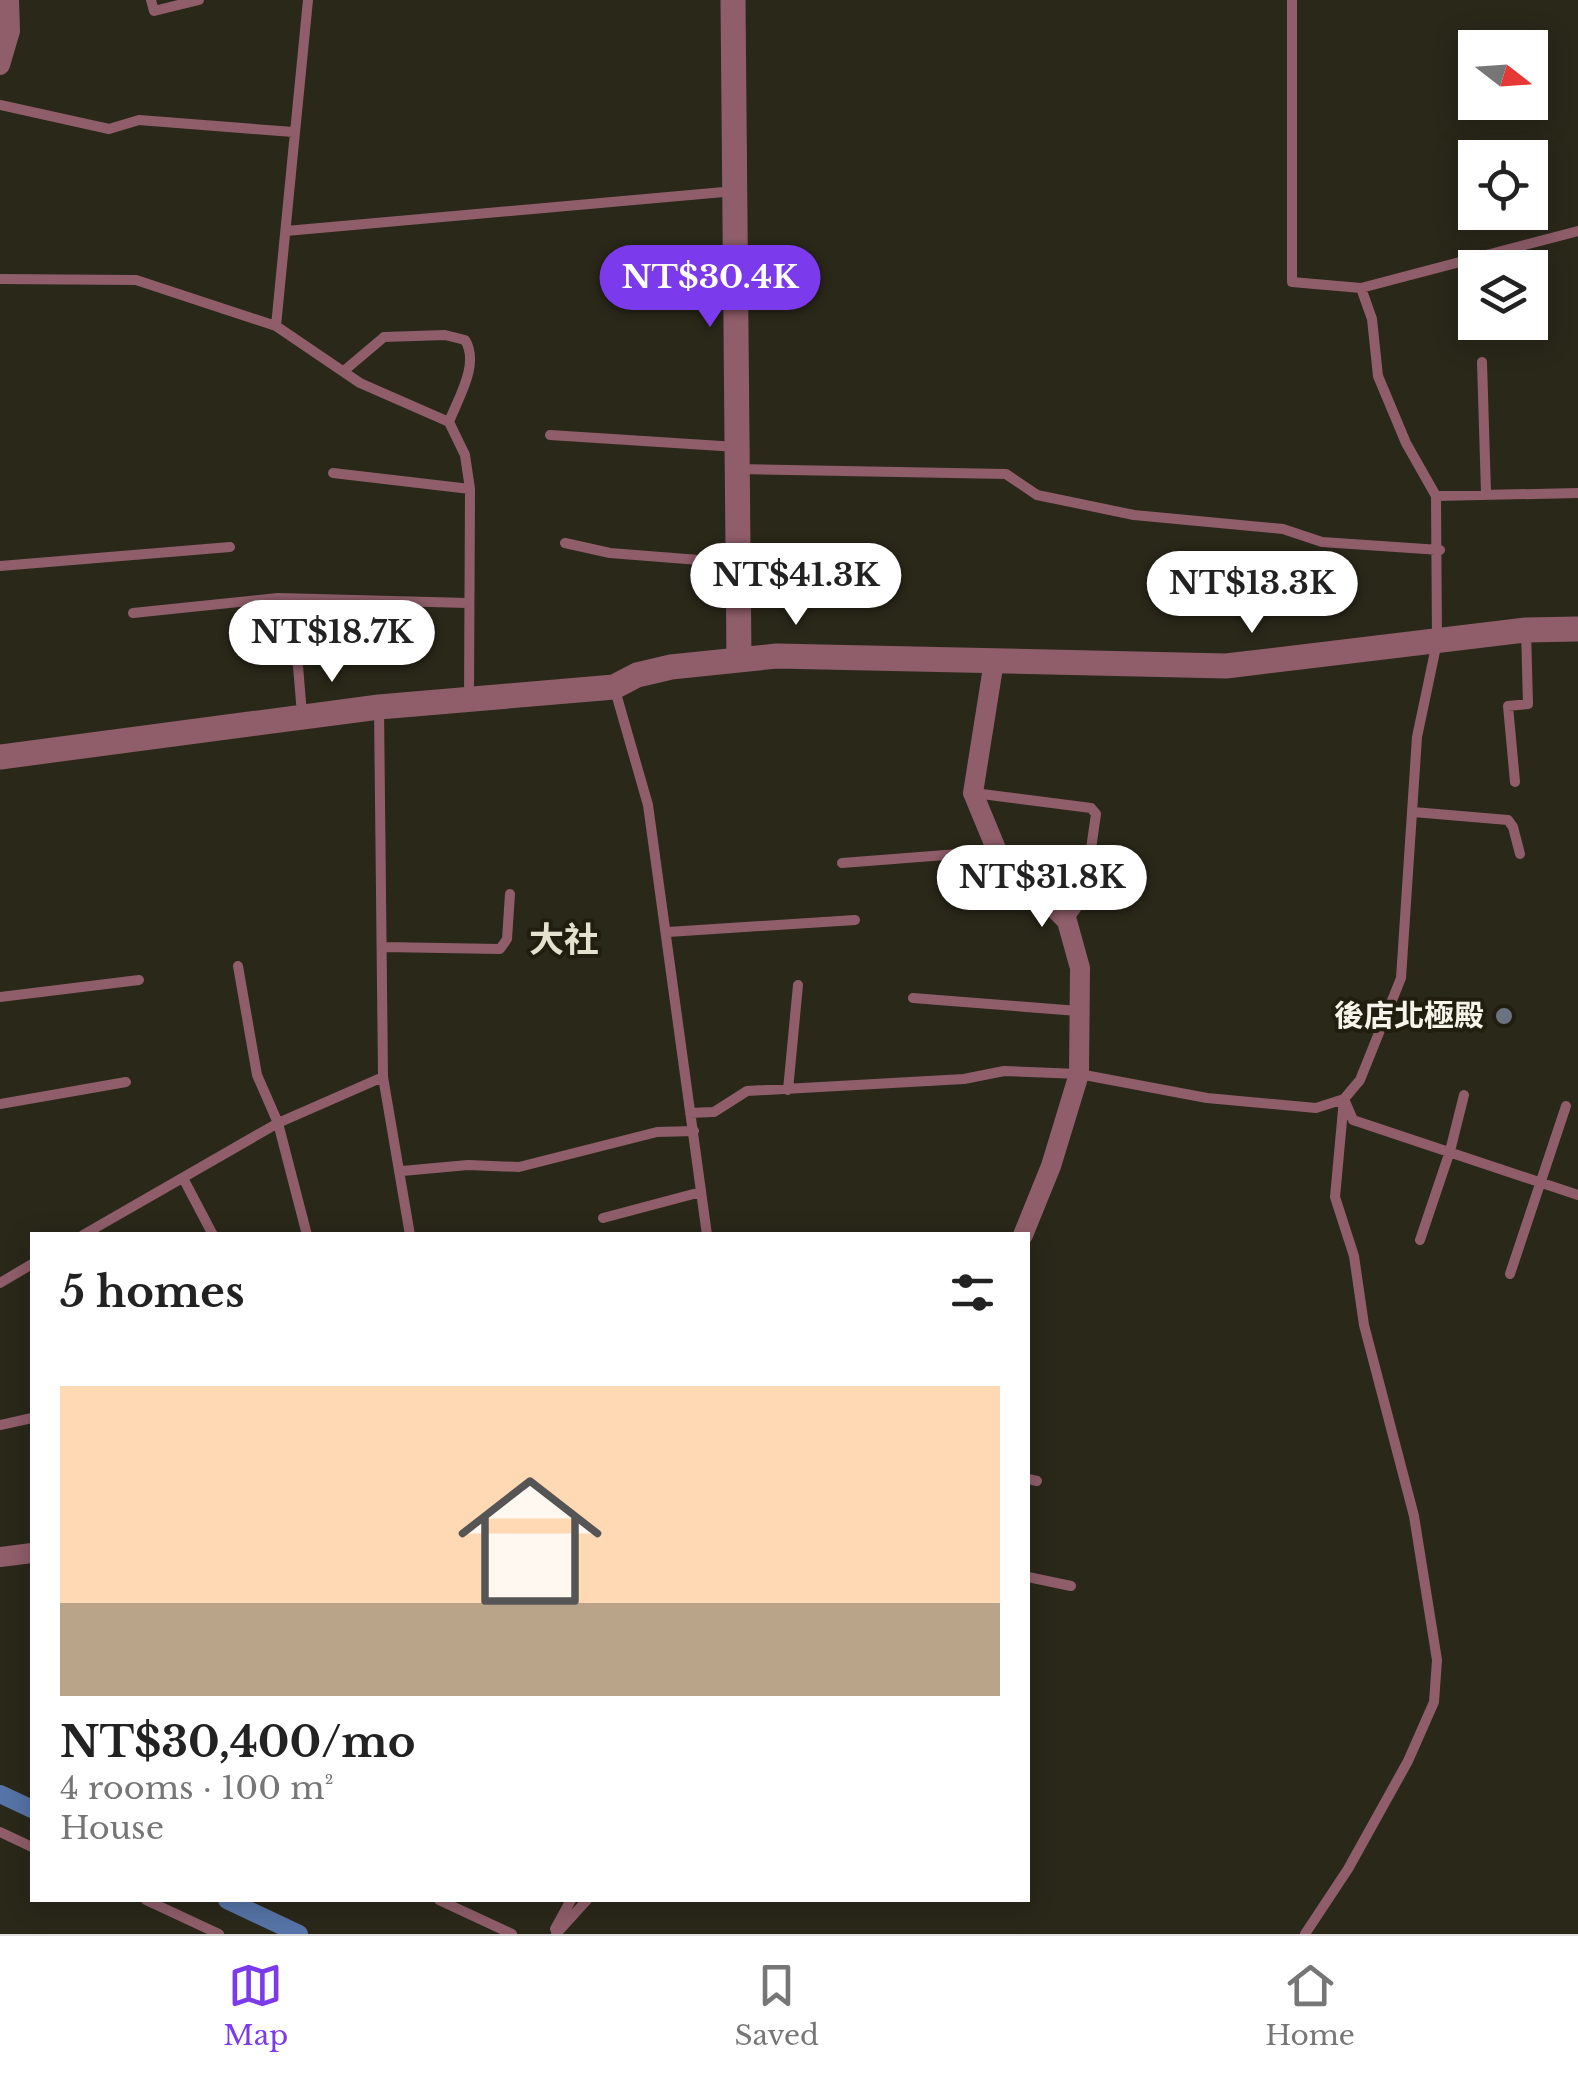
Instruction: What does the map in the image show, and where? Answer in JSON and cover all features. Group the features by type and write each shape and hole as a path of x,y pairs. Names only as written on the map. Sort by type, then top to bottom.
{"street":[{"path":"0,66 10,31 8,0"},
{"path":"733,0 738,660"},
{"path":"0,756 379,708 614,687 637,675 671,666 738,660 840,656 1226,666 1526,630 1578,629"},
{"path":"994,661 973,793 997,851 1068,920 1080,968 1079,1074 1050,1166 1023,1232"},
{"path":"0,1558 30,1553"}],"lane":[{"path":"151,0 154,12 199,0"},
{"path":"276,326 308,0"},
{"path":"1292,0 1292,282 1361,288 1578,230"},
{"path":"0,106 109,129 138,120 293,132"},
{"path":"286,231 736,190"},
{"path":"0,279 136,280 276,326 360,383 449,422 466,455 470,489 469,698"},
{"path":"690,1113 714,1112 747,1091 964,1079 1004,1070 1079,1074 1175,1092 1316,1108 1344,1099 1360,1080 1401,978 1417,737 1437,642 1440,550 1436,496 1406,443 1378,376 1372,319 1361,288"},
{"path":"346,370 384,337 445,335 465,340 471,350 470,366 449,422"},
{"path":"1482,362 1486,493"},
{"path":"550,435 738,458 1006,474 1037,495 1134,515 1283,530 1322,542 1440,550"},
{"path":"333,473 470,489"},
{"path":"1436,496 1578,493"},
{"path":"565,544 610,553 737,562"},
{"path":"0,566 230,547"},
{"path":"134,613 278,598 468,603"},
{"path":"278,598 298,666 302,717"},
{"path":"1515,782 1508,706 1528,704 1526,630"},
{"path":"614,687 648,805 707,1232"},
{"path":"379,708 384,1076 410,1232"},
{"path":"973,793 1091,808 1096,814 1084,898 1068,920"},
{"path":"1413,812 1508,820 1520,854"},
{"path":"842,863 997,851"},
{"path":"383,947 500,949 507,939 510,894"},
{"path":"668,932 855,920"},
{"path":"238,966 258,1075 278,1123 306,1232"},
{"path":"0,997 138,980"},
{"path":"788,1090 798,985"},
{"path":"913,998 1078,1011"},
{"path":"88,1232 278,1123 384,1076"},
{"path":"0,1104 126,1082"},
{"path":"1420,1240 1464,1095"},
{"path":"1344,1099 1353,1120 1578,1194"},
{"path":"1305,1934 1348,1869 1408,1761 1434,1702 1436,1660 1414,1516 1364,1325 1354,1256 1335,1197 1344,1099"},
{"path":"1510,1274 1566,1106"},
{"path":"402,1172 468,1164 520,1167 657,1132 694,1131"},
{"path":"182,1178 211,1232"},
{"path":"602,1218 701,1192"},
{"path":"0,1283 30,1265"},
{"path":"0,1425 30,1418"},
{"path":"1030,1577 1071,1586"},
{"path":"0,1832 30,1846"},
{"path":"150,1902 219,1934"},
{"path":"443,1902 512,1934"},
{"path":"554,1934 570,1902"},
{"path":"554,1934 586,1902"}],"waterway":[{"path":"0,1794 30,1808"},
{"path":"231,1902 299,1934"}],"place":[{"name":"後店北極殿","path":"1504,1016"}],"district":[{"name":"大社","path":"564,940"}]}
